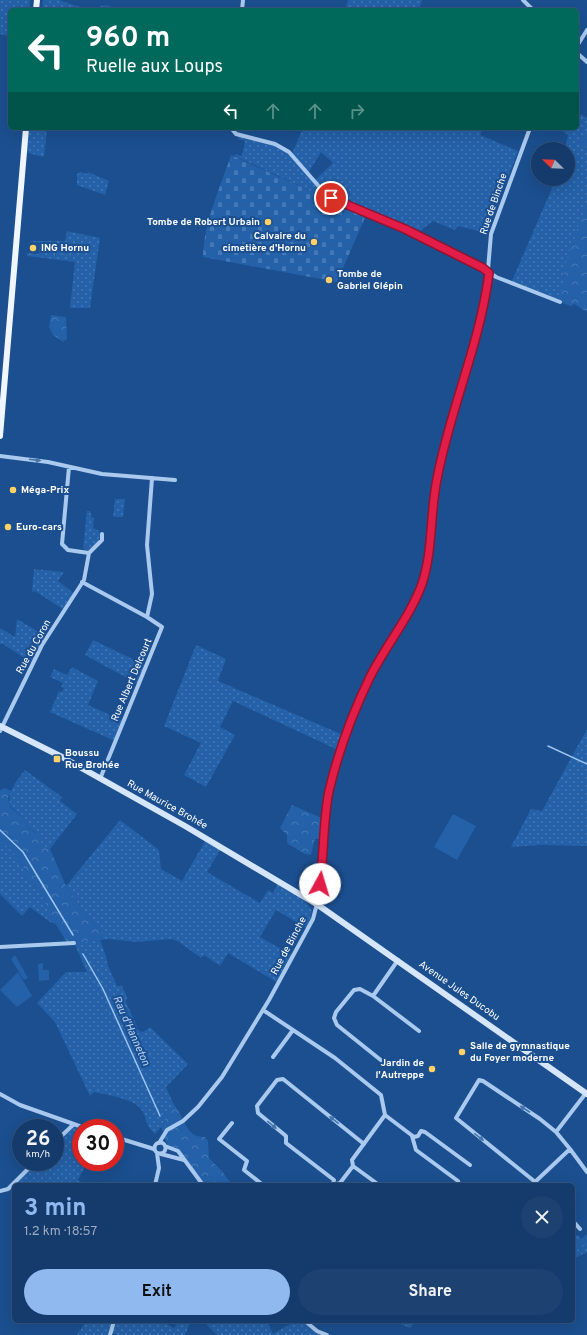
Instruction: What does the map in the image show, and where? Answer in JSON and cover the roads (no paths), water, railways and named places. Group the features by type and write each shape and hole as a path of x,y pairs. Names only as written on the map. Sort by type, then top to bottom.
{"main road":[{"path":"0,436 26,130"}],"street":[{"path":"523,0 531,8"},
{"path":"579,43 587,30"},
{"path":"579,56 587,62"},
{"path":"233,130 236,134 275,144 289,152 329,198 426,239 483,268 489,273 560,302"},
{"name":"Rue de Binche","path":"157,1152 156,1144 159,1143 167,1130 189,1116 214,1088 263,1010 308,928 318,905 329,791 364,689 413,604 422,583 428,560 437,480 458,395 481,318 489,273 491,234 529,130"},
{"path":"0,456 48,462 102,474 174,480"},
{"path":"69,467 62,544 68,550 88,553 102,540 102,534"},
{"path":"147,616 152,594 147,545 152,478"},
{"name":"Rue du Coron","path":"1,728 42,645 85,577 88,553"},
{"name":"Rue Albert Delcourt","path":"82,582 147,616 161,625 161,633 132,698 100,779"},
{"name":"Rue Maurice Brohée","path":"1,728 62,757 246,860 318,905"},
{"name":"Avenue Jules Ducobu","path":"318,905 586,1094"},
{"path":"0,947 74,943"},
{"path":"373,996 398,960"},
{"path":"387,1065 334,1022 336,1012 354,990 360,989 373,996 419,1031"},
{"path":"263,1010 335,1058 381,1096 385,1116 412,1136 416,1150 458,1181 458,1183"},
{"path":"273,1057 293,1030"},
{"path":"333,1183 334,1180 286,1143 286,1136 258,1113 257,1106 277,1080 283,1080 364,1144"},
{"path":"570,1149 536,1181 457,1120 455,1116 479,1080 481,1080 540,1118 556,1132 570,1149 587,1172"},
{"path":"0,1094 20,1105 72,1123"},
{"path":"556,1132 586,1094"},
{"path":"376,1183 354,1166 352,1160 385,1116"},
{"path":"232,1123 219,1139 247,1161 244,1170 260,1183"},
{"path":"64,1133 72,1126"},
{"path":"412,1136 416,1137 421,1132 425,1132 470,1165"},
{"path":"124,1140 168,1157 184,1160"},
{"path":"159,1143 178,1151 201,1183"},
{"path":"157,1152 164,1151 165,1146"},
{"path":"157,1152 159,1168"},
{"path":"155,1183 159,1168 163,1160 168,1157"},
{"path":"340,1183 354,1166"},
{"path":"14,1183 26,1171"},
{"path":"0,1191 8,1189 12,1185"},
{"path":"575,1223 580,1229"},
{"path":"110,1335 113,1323"},
{"path":"307,1323 317,1331 327,1335"}],"waterway":[{"path":"548,746 587,764"},
{"name":"Rau d'Hanneton","path":"0,830 23,852 73,935"},
{"name":"Rau d'Hanneton","path":"83,954 103,989 160,1116"}],"place":[{"name":"Tombe de Robert Urbain","path":"268,222"},
{"name":"Calvaire du cimetière d'Hornu","path":"314,242"},
{"name":"ING Hornu","path":"33,248"},
{"name":"Tombe de Gabriel Glépin","path":"329,280"},
{"name":"Méga-Prix","path":"13,490"},
{"name":"Euro-cars","path":"8,527"},
{"name":"Boussu Rue Brohée","path":"57,759"},
{"name":"Salle de gymnastique du Foyer moderne","path":"462,1052"},
{"name":"Jardin de l'Autreppe","path":"432,1069"}]}
